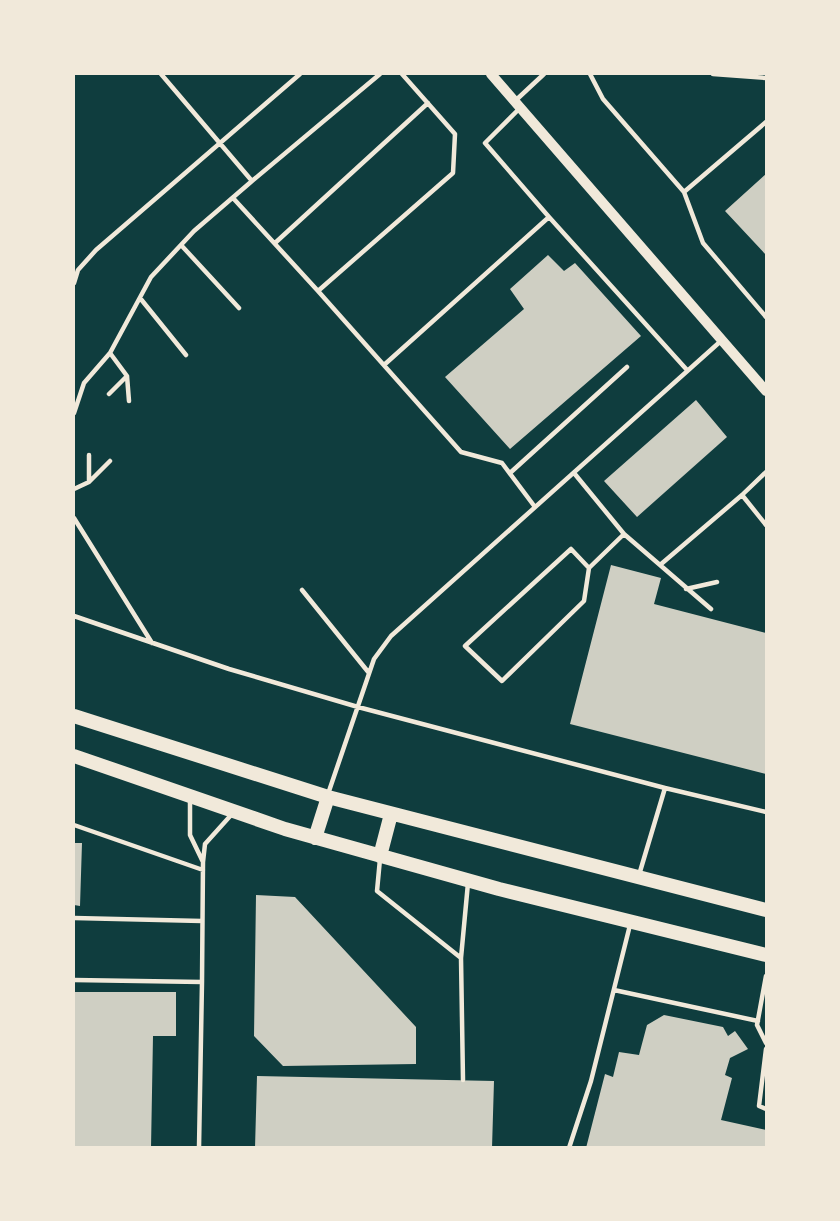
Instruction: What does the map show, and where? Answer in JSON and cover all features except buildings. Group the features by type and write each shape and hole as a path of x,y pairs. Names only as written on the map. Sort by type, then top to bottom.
{"main road":[{"path":"74,716 327,797 766,909"},
{"path":"74,756 315,838 468,880 766,956"},
{"path":"315,838 327,797"},
{"path":"380,856 391,814"}],"street":[{"path":"491,74 766,391"}],"lane":[{"path":"161,74 252,181"},
{"path":"74,283 76,269 96,250 300,74"},
{"path":"74,413 84,383 110,353 151,277 182,245 252,181 380,74"},
{"path":"318,291 453,173 455,134 402,74"},
{"path":"544,74 485,143 687,370"},
{"path":"590,74 603,99 684,192 703,243 766,317"},
{"path":"713,74 766,78"},
{"path":"274,243 428,103"},
{"path":"684,192 766,122"},
{"path":"233,198 461,452 502,464 536,507"},
{"path":"384,365 549,217"},
{"path":"182,245 239,308"},
{"path":"140,298 186,355"},
{"path":"327,797 374,659 391,636 723,339"},
{"path":"110,353 127,376 129,401"},
{"path":"510,473 627,367"},
{"path":"109,394 127,376"},
{"path":"89,455 90,482"},
{"path":"74,489 90,482 110,461"},
{"path":"574,472 624,534 711,609"},
{"path":"660,565 766,472"},
{"path":"741,495 766,525"},
{"path":"74,518 152,643"},
{"path":"589,568 571,549 465,646 502,681 584,601 589,568 624,534"},
{"path":"686,589 717,582"},
{"path":"302,590 369,673"},
{"path":"74,616 152,643 358,707 665,788 766,812"},
{"path":"639,878 665,788"},
{"path":"190,797 190,835 203,862"},
{"path":"199,1148 203,862 206,844 234,812"},
{"path":"74,825 203,870"},
{"path":"380,856 377,891 461,957"},
{"path":"463,1080 461,957 468,880"},
{"path":"74,918 202,921"},
{"path":"569,1148 591,1081 630,922"},
{"path":"766,976 758,1021 766,1042"},
{"path":"74,980 202,982"},
{"path":"614,990 758,1021"},
{"path":"766,1048 759,1106 766,1109"}]}
